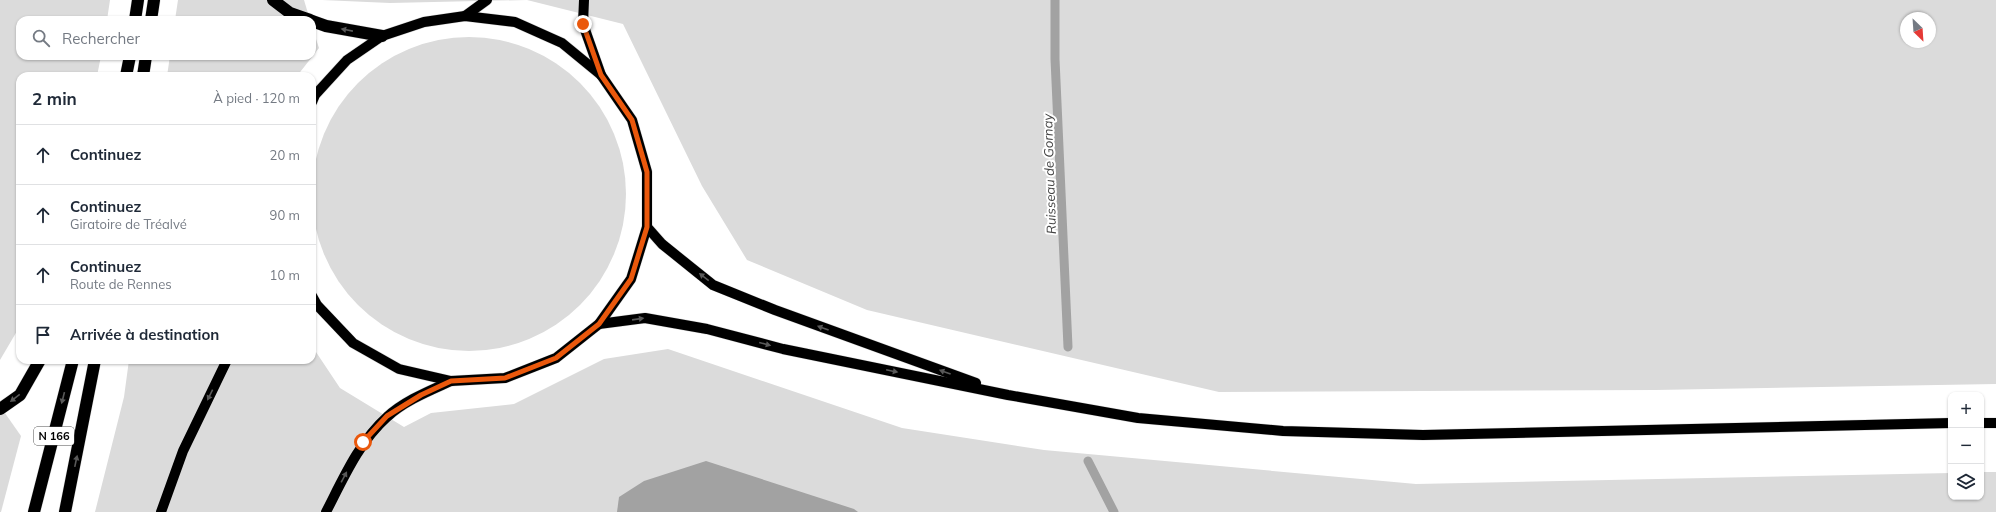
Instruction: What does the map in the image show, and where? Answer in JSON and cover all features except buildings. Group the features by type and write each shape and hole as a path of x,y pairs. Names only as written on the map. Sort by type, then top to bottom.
{"highway":[{"path":"136,16 138,0"},
{"path":"152,16 154,0"},
{"path":"273,0 290,13 299,16"},
{"path":"316,22 326,26 382,36"},
{"path":"127,72 129,60"},
{"path":"144,72 145,60"},
{"path":"0,409 20,395 38,364"},
{"name":"N 166","path":"34,512 72,364"},
{"name":"N 166","path":"64,512 94,364"}],"main road":[{"path":"465,16 487,0"},
{"path":"316,305 353,343 399,369 451,381 505,378 556,358 599,324 631,279 647,227 647,172 632,120 601,75 583,24 584,0"},
{"path":"316,94 347,60 382,36 424,22 465,16 515,22 529,28 562,43 601,75"},
{"path":"647,227 662,244 713,284 775,310 1008,395"},
{"path":"599,324 645,318 707,329 783,349 1008,395 1138,418 1283,431 1423,435 1948,423"},
{"path":"161,512 183,451 225,364"},
{"path":"326,512 363,442 387,416 421,395 451,381"},
{"path":"1984,423 1996,423"}],"shaded area":[{"path":"0,0 110,0 108,16 16,16 16,60 100,60 98,72 16,72 16,333 0,360"},
{"path":"178,0 304,0 309,16 176,16"},
{"path":"322,0 527,0 390,3"},
{"path":"527,0 1996,0 1996,384 1655,390 1219,392 867,310 747,260 702,186 623,24"},
{"path":"469,37 500,40 529,49 543,56 569,73 590,94 607,120 619,148 625,179 625,209 619,240 607,268 590,294 569,315 543,332 529,339 500,348 469,351 438,348 409,339 382,324 369,315 348,294 331,268 324,254 316,229 316,159 324,134 339,107 358,83 382,64 409,49 438,40"},
{"path":"316,39 319,48 316,52"},
{"path":"169,60 310,60 300,72 168,72"},
{"path":"668,349 902,428 1044,450 1416,484 1948,473 1948,500 1984,500 1984,472 1996,472 1996,512 95,512 124,397 128,364 316,364 316,352 340,388 404,427 431,413 514,404 604,359"},
{"path":"0,406 21,436 1,512 0,512"},
{"path":"706,461 854,509 858,512 617,512 619,497 644,481"}],"waterway":[{"name":"Ruisseau de Gornay","path":"1055,0 1055,59 1068,347"},
{"name":"Ruisseau de Gornay","path":"1088,461 1114,512"}],"route":[{"path":"363,442 387,416 421,395 451,381 505,378 556,358 599,324 631,279 647,227 647,172 632,120 601,75 583,24"}]}
